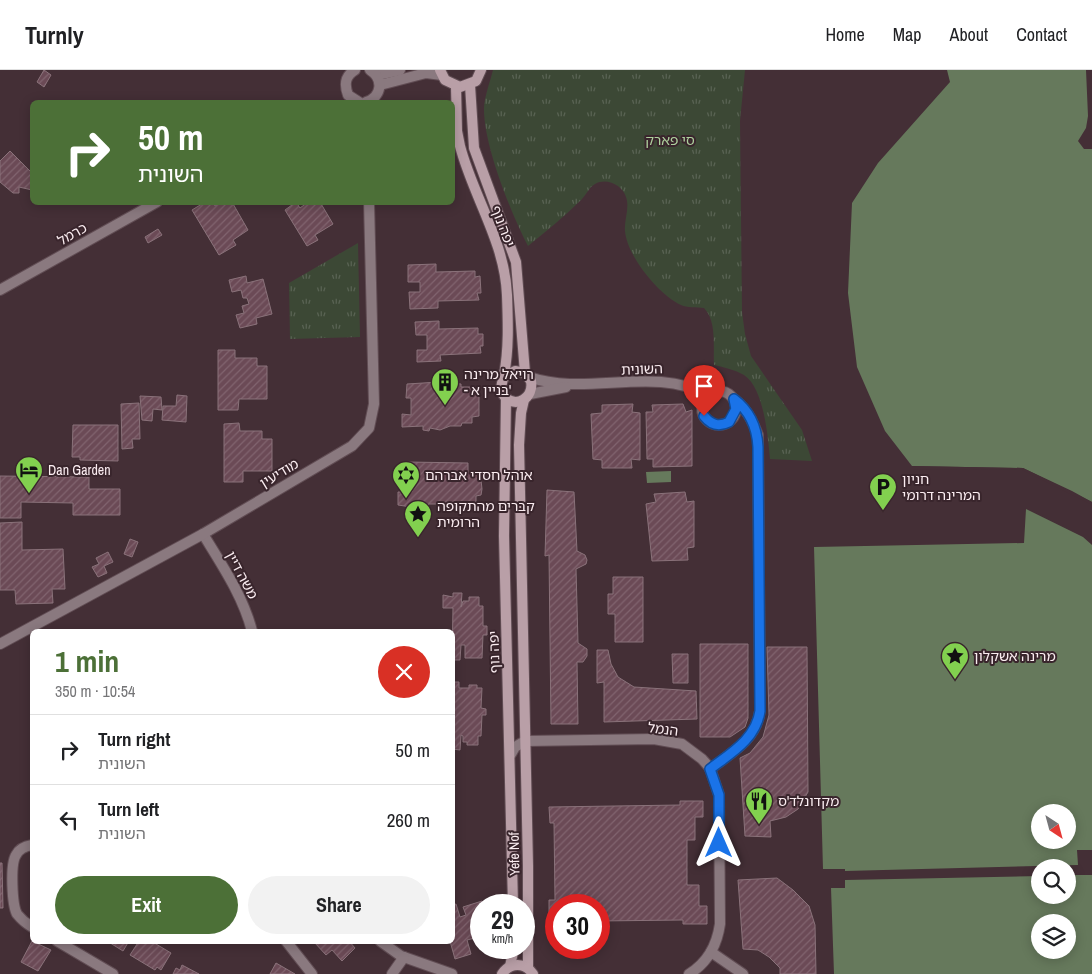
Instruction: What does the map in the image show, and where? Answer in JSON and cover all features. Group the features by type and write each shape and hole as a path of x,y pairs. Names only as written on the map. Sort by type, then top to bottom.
{"main road":[{"path":"441,72 450,84 456,86 470,85 476,81 481,70"},
{"name":"יפה נוף","path":"470,85 474,148 512,249 517,269 527,375"},
{"name":"יפה נוף","path":"456,86 457,131 462,155 494,237 504,271 507,293 508,339 503,378"},
{"path":"525,740 519,444 521,413 532,387 527,375 511,372 503,378 501,389 506,398 515,402 527,397"},
{"name":"יפה נוף","path":"506,398 504,536 511,754 513,894"},
{"name":"Yefe Nof","path":"525,740 530,971"},
{"path":"502,974 510,966 512,959"},
{"path":"510,966 519,965 530,971"}],"street":[{"path":"355,70 349,75 345,84 348,95 356,100"},
{"path":"376,77 400,70"},
{"path":"376,77 441,72"},
{"path":"370,100 378,94 376,77"},
{"name":"כרמל","path":"0,290 152,205"},
{"name":"מודיעין","path":"0,644 203,534 352,446 369,428 374,404 369,205"},
{"name":"השונית","path":"527,375 574,385"},
{"name":"השונית","path":"527,397 574,385 668,381 693,386 708,395 722,391 734,399"},
{"path":"708,395 702,405 702,410 707,421 718,425 724,424 733,418 736,409 734,399"},
{"path":"710,769 752,735 759,722 760,711 758,435 753,421 744,407 734,399"},
{"name":"משה דיין","path":"203,534 238,592 251,629"},
{"path":"511,754 515,747 525,740"},
{"name":"הנמל","path":"525,740 671,741 692,750 710,769 719,795 719,934 711,952 703,963 688,974"},
{"path":"30,846 25,846 16,854 13,866 14,905 18,914 30,925"},
{"path":"62,944 113,974"},
{"path":"288,944 312,974"},
{"path":"384,944 404,957 452,974"},
{"path":"711,952 743,974"},
{"path":"392,974 404,957"}],"green space":[{"name":"סי פארק","path":"493,70 745,70 740,121 742,312 745,334 751,356 802,430 812,461 770,459 764,414 751,381 744,375 714,365 713,327 708,313 704,308 683,306 672,300 654,284 638,263 627,241 625,223 627,205 622,189 609,182 600,182 593,185 574,207 528,246 506,197 488,140 484,107"},
{"path":"358,243 360,337 290,339 289,283"}],"shaded area":[{"path":"947,70 1092,70 1092,502 1023,468 912,466 885,431 857,367 848,293 852,203 878,163 950,82"},
{"path":"671,471 671,482 647,483 646,472"},
{"name":"מרינה אשקלון","path":"1026,509 1083,537 1092,545 1092,974 834,974 831,888 845,888 845,869 823,869 814,547 1024,543"}],"pier":[{"path":"1086,70 1092,70 1092,149 1084,149 1078,141 1086,128 1088,116"},
{"path":"912,466 1023,468 1072,491 1092,502 1092,505 1022,470 912,469"},
{"path":"1077,850 1092,850 1092,875 1076,875 1076,865 1078,865"},
{"path":"1031,866 1031,876 845,880 845,871"}],"building":[{"path":"44,70 51,75 44,87 37,82"},
{"path":"10,151 30,171 30,190 19,187 19,193 13,193 0,182 0,161"},
{"path":"200,205 234,205 248,230 233,240 236,245 219,255 192,210"},
{"path":"292,205 298,205 300,208 304,205 322,205 333,224 315,235 318,240 307,246 285,210"},
{"path":"158,229 162,235 148,243 145,237"},
{"path":"436,264 436,272 475,271 475,277 480,276 481,293 477,293 479,300 438,301 438,308 410,309 409,292 420,292 420,282 408,282 408,265"},
{"path":"246,276 247,283 263,279 272,314 256,318 257,324 240,328 236,315 244,313 242,306 249,304 247,298 243,298 241,290 232,292 229,280"},
{"path":"439,321 439,329 478,328 478,334 483,334 483,346 480,346 481,353 440,355 441,361 417,362 417,350 427,350 427,335 416,335 415,322"},
{"path":"218,350 235,350 235,358 257,358 257,366 267,366 267,399 239,399 238,410 218,410"},
{"name":"רויאל מרינה - בניין א'","path":"439,382 461,384 461,387 472,387 472,393 479,393 479,416 472,417 472,423 462,423 461,426 450,426 440,430 430,428 429,431 423,430 423,426 402,427 402,414 411,415 411,398 406,398 407,384"},
{"path":"177,395 187,396 186,422 162,420 163,406 176,406"},
{"path":"140,396 161,397 162,410 153,409 152,421 142,420"},
{"path":"139,403 140,439 132,439 133,448 122,449 121,404"},
{"path":"633,404 632,412 640,413 640,460 631,459 632,468 602,468 602,460 593,459 591,414 602,413 602,405"},
{"path":"683,404 686,412 692,410 692,466 653,467 653,459 647,459 646,412 653,412 652,405"},
{"path":"239,423 240,431 262,431 262,439 272,439 272,471 243,471 243,482 224,482 224,424"},
{"path":"73,425 118,425 118,461 80,460 80,457 72,457"},
{"path":"407,462 468,463 468,472 480,471 481,495 476,496 476,504 469,503 466,506 457,504 455,506 453,504 446,504 444,506 442,504 429,504 426,507 423,504 419,507 415,504 411,507 398,505 398,492 412,492 412,476 408,475"},
{"path":"0,476 89,477 89,489 120,489 120,515 73,515 73,503 21,502 21,518 0,518"},
{"path":"547,490 574,492 577,551 585,555 587,560 586,564 576,569 578,643 587,649 587,656 583,662 577,662 578,724 551,724 549,555 545,556"},
{"path":"685,492 687,502 694,501 694,547 687,548 688,560 652,561 646,504 656,502 654,494"},
{"path":"22,522 22,550 63,549 65,589 52,589 53,603 16,604 15,590 0,590 0,523"},
{"path":"130,539 138,542 132,557 124,554"},
{"path":"108,552 113,562 104,566 107,573 98,577 92,567 99,564 96,558"},
{"path":"613,577 643,577 643,642 615,642 615,614 608,614 608,594 613,594"},
{"path":"453,593 462,593 461,607 463,601 469,601 469,597 479,597 479,606 483,606 483,626 487,626 487,635 483,635 482,658 465,658 465,645 461,645 460,660 455,660 453,608 443,608 443,595 453,597"},
{"path":"700,644 748,644 748,718 745,727 730,737 700,737"},
{"path":"767,647 807,647 808,792 798,809 786,817 770,821 771,837 745,836 740,758 750,753 763,737 769,715"},
{"path":"597,650 608,650 611,664 618,677 634,687 696,691 697,719 604,722 604,682 597,683"},
{"path":"672,654 688,654 688,683 673,683"},
{"path":"455,682 459,682 459,688 469,688 469,685 477,685 477,688 482,688 481,708 486,709 486,715 482,715 481,736 478,736 478,745 467,745 467,742 463,742 463,736 461,735 460,750 455,749"},
{"path":"680,801 703,801 703,817 695,817 695,840 687,840 687,885 699,885 699,906 707,906 707,924 683,924 683,920 610,921 610,894 555,894 554,823 550,823 549,807 680,805"},
{"path":"0,863 2,863 3,908 0,908"},
{"path":"777,878 793,890 809,906 815,925 816,974 780,974 780,968 769,957 758,950 743,949 738,880"},
{"path":"455,904 460,917 466,915 463,907 470,905 470,939 467,940 470,954 455,959 451,944 455,944"},
{"path":"30,944 38,944 51,950 38,971 21,962"},
{"path":"112,944 127,944 123,951"},
{"path":"137,944 156,944 171,953 161,970 157,967 155,970 130,955"},
{"path":"316,944 352,944 355,948 342,961 332,950 326,955"},
{"path":"276,963 295,974 270,974"},
{"path":"182,965 199,974 173,974 176,968 180,970"}],"place":[{"name":"רויאל מרינה - בניין א'","path":"445,406"},
{"name":"Dan Garden","path":"29,494"},
{"name":"אוהל חסדי אברהם","path":"406,499"},
{"name":"חניון המרינה דרומי","path":"883,511"},
{"name":"קברים מהתקופה הרומית","path":"418,538"},
{"name":"מרינה אשקלון","path":"955,680"},
{"name":"מקדונלד'ס","path":"759,825"}],"route":[{"path":"704,416 712,424 718,425 729,422 735,414 736,404 734,399 744,407 753,421 758,435 759,722 752,735 710,769 719,795 719,843"}]}
